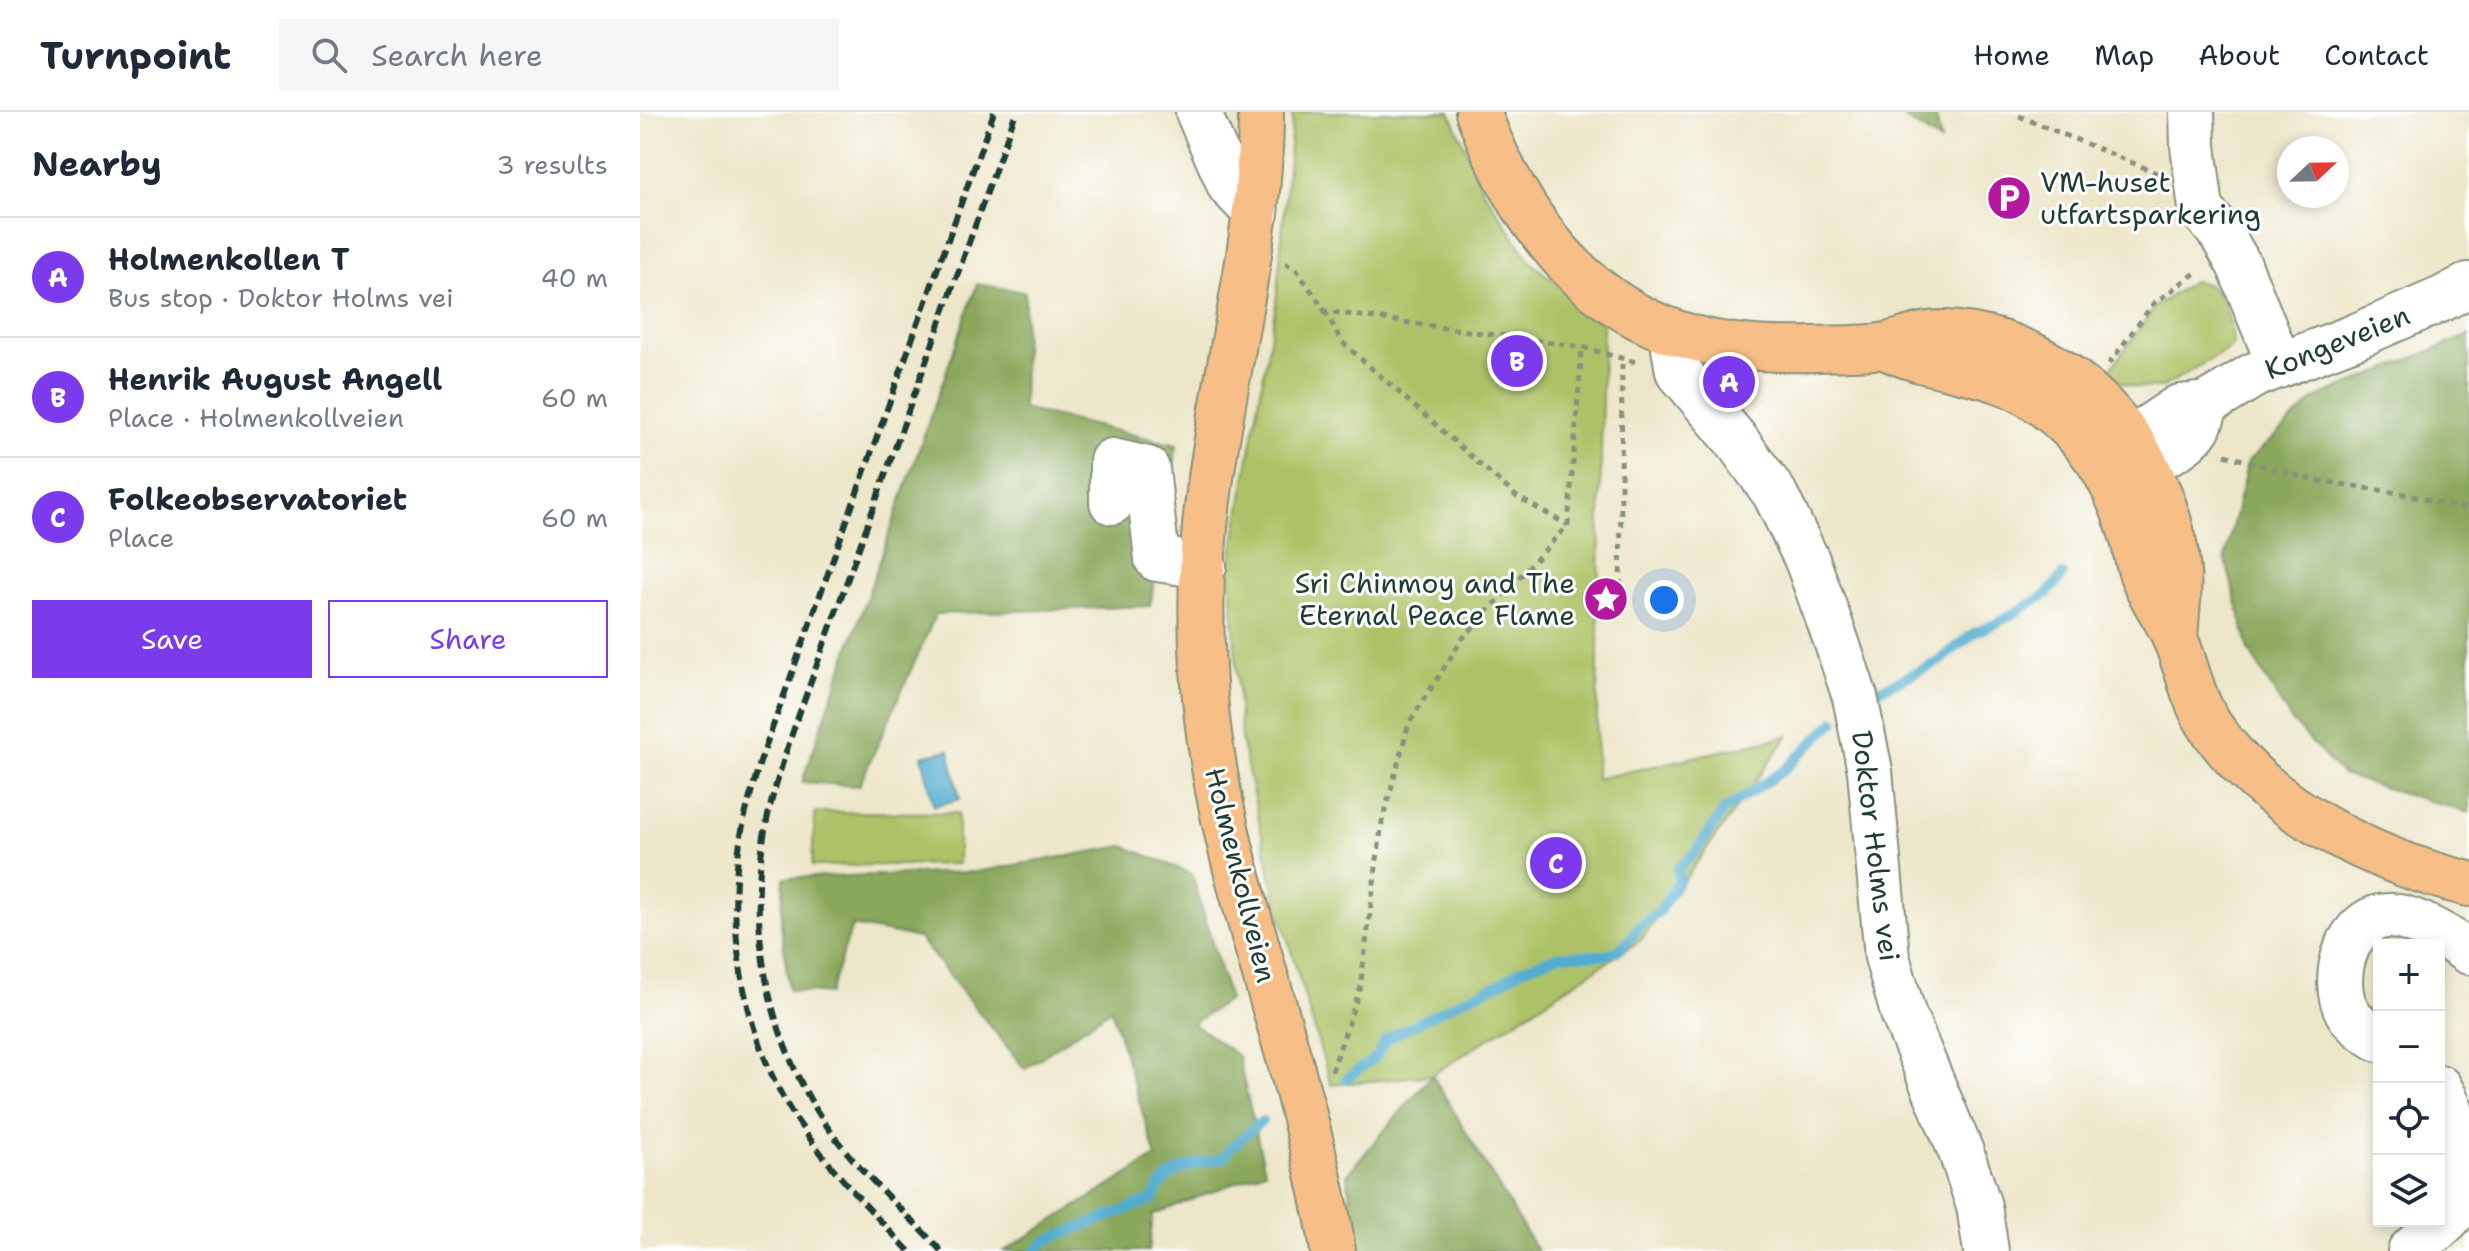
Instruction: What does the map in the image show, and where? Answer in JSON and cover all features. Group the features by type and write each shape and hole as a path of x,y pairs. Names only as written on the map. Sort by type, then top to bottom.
{"main road":[{"name":"Holmenkollveien","path":"1261,112 1261,161 1256,213 1207,504 1202,668 1211,756 1221,811 1300,1093 1333,1251"},
{"path":"1478,112 1510,184 1528,217 1552,249 1675,351 1735,346 1882,346 1925,332 1966,335 2010,346 2049,365 2076,383 2112,413 2127,458 2164,506 2178,572 2175,639 2190,686 2223,744 2264,786 2331,830 2421,871 2469,884"}],"street":[{"path":"1198,112 1230,186 1256,213"},
{"path":"2192,112 2201,209 2225,240 2239,265 2279,364"},
{"name":"Kongeveien","path":"2127,458 2173,449 2186,441 2198,428 2207,404 2239,383 2279,364 2354,337 2469,285"},
{"name":"Doktor Holms vei","path":"1675,351 1775,494 1807,560 1837,643 1855,697 1870,771 1887,957 1903,1013 1961,1152 1979,1206 1986,1251"},
{"path":"1112,502 1112,461 1147,469 1157,559 1204,566"},
{"path":"2373,1035 2356,1025 2345,1008 2340,983 2341,960 2357,930 2389,915 2404,918 2469,952"},
{"path":"2410,1251 2452,1214 2463,1195 2467,1177 2460,1137 2445,1098"}],"path":[{"path":"2019,116 2198,191"},
{"path":"2104,371 2153,304 2196,273 2225,240"},
{"path":"1274,257 1297,270 1342,342 1517,497 1568,525"},
{"path":"1325,311 1582,347 1622,360 1675,351"},
{"path":"1330,1075 1360,989 1382,822 1409,723 1463,638 1568,525 1582,347"},
{"path":"1620,610 1622,360"},
{"path":"2221,453 2314,480 2404,494 2469,510"}],"green space":[{"path":"1293,112 1450,112 1483,190 1531,262 1603,324 1596,779 1788,736 1641,940 1432,1075 1331,1085 1277,903 1241,739 1230,566 1276,304"},
{"path":"1901,112 1935,112 1941,142 1904,118"},
{"path":"2193,281 2212,288 2224,303 2232,333 2230,348 2161,388 2135,387 2107,374 2156,306"},
{"path":"977,284 1025,292 1023,409 1177,445 1150,606 936,614 859,786 802,782"},
{"path":"2469,335 2469,813 2342,775 2290,719 2249,650 2225,558 2248,461 2316,398"},
{"path":"815,812 958,813 958,864 812,866"},
{"path":"1124,846 1192,874 1229,1000 1193,1023 1238,1056 1265,1171 1153,1215 1149,1251 1004,1251 1156,1157 1111,1009 1025,1069 919,938 852,926 829,994 789,990 781,924 784,878 976,872"},
{"path":"1432,1075 1537,1251 1357,1251 1347,1174"}],"water":[{"path":"949,750 960,799 934,806 922,756"}],"waterway":[{"path":"1875,692 1938,662 1974,633 2047,594 2063,575"},
{"path":"1346,1079 1377,1056 1385,1040 1501,983 1522,969 1560,955 1604,955 1617,951 1638,927 1658,913 1680,879 1677,869 1694,854 1724,810 1783,771 1835,721"},
{"path":"1035,1251 1047,1240 1154,1199 1164,1181 1173,1174 1193,1165 1224,1158 1230,1148 1262,1121"}],"railway":[{"path":"909,1251 817,1149 775,1082 762,1052 744,988 736,922 738,857 741,833 760,762 994,112"},
{"path":"941,1251 845,1150 820,1116 800,1080 783,1042 771,1002 763,961 759,877 770,809 793,731 1016,112"}],"place":[{"name":"VM-huset utfartsparkering","path":"2009,198"},
{"name":"Henrik August Angell","path":"1517,361"},
{"name":"Holmenkollen T","path":"1729,382"},
{"name":"Sri Chinmoy and The Eternal Peace Flame","path":"1606,599"},
{"name":"Folkeobservatoriet","path":"1556,863"}]}
